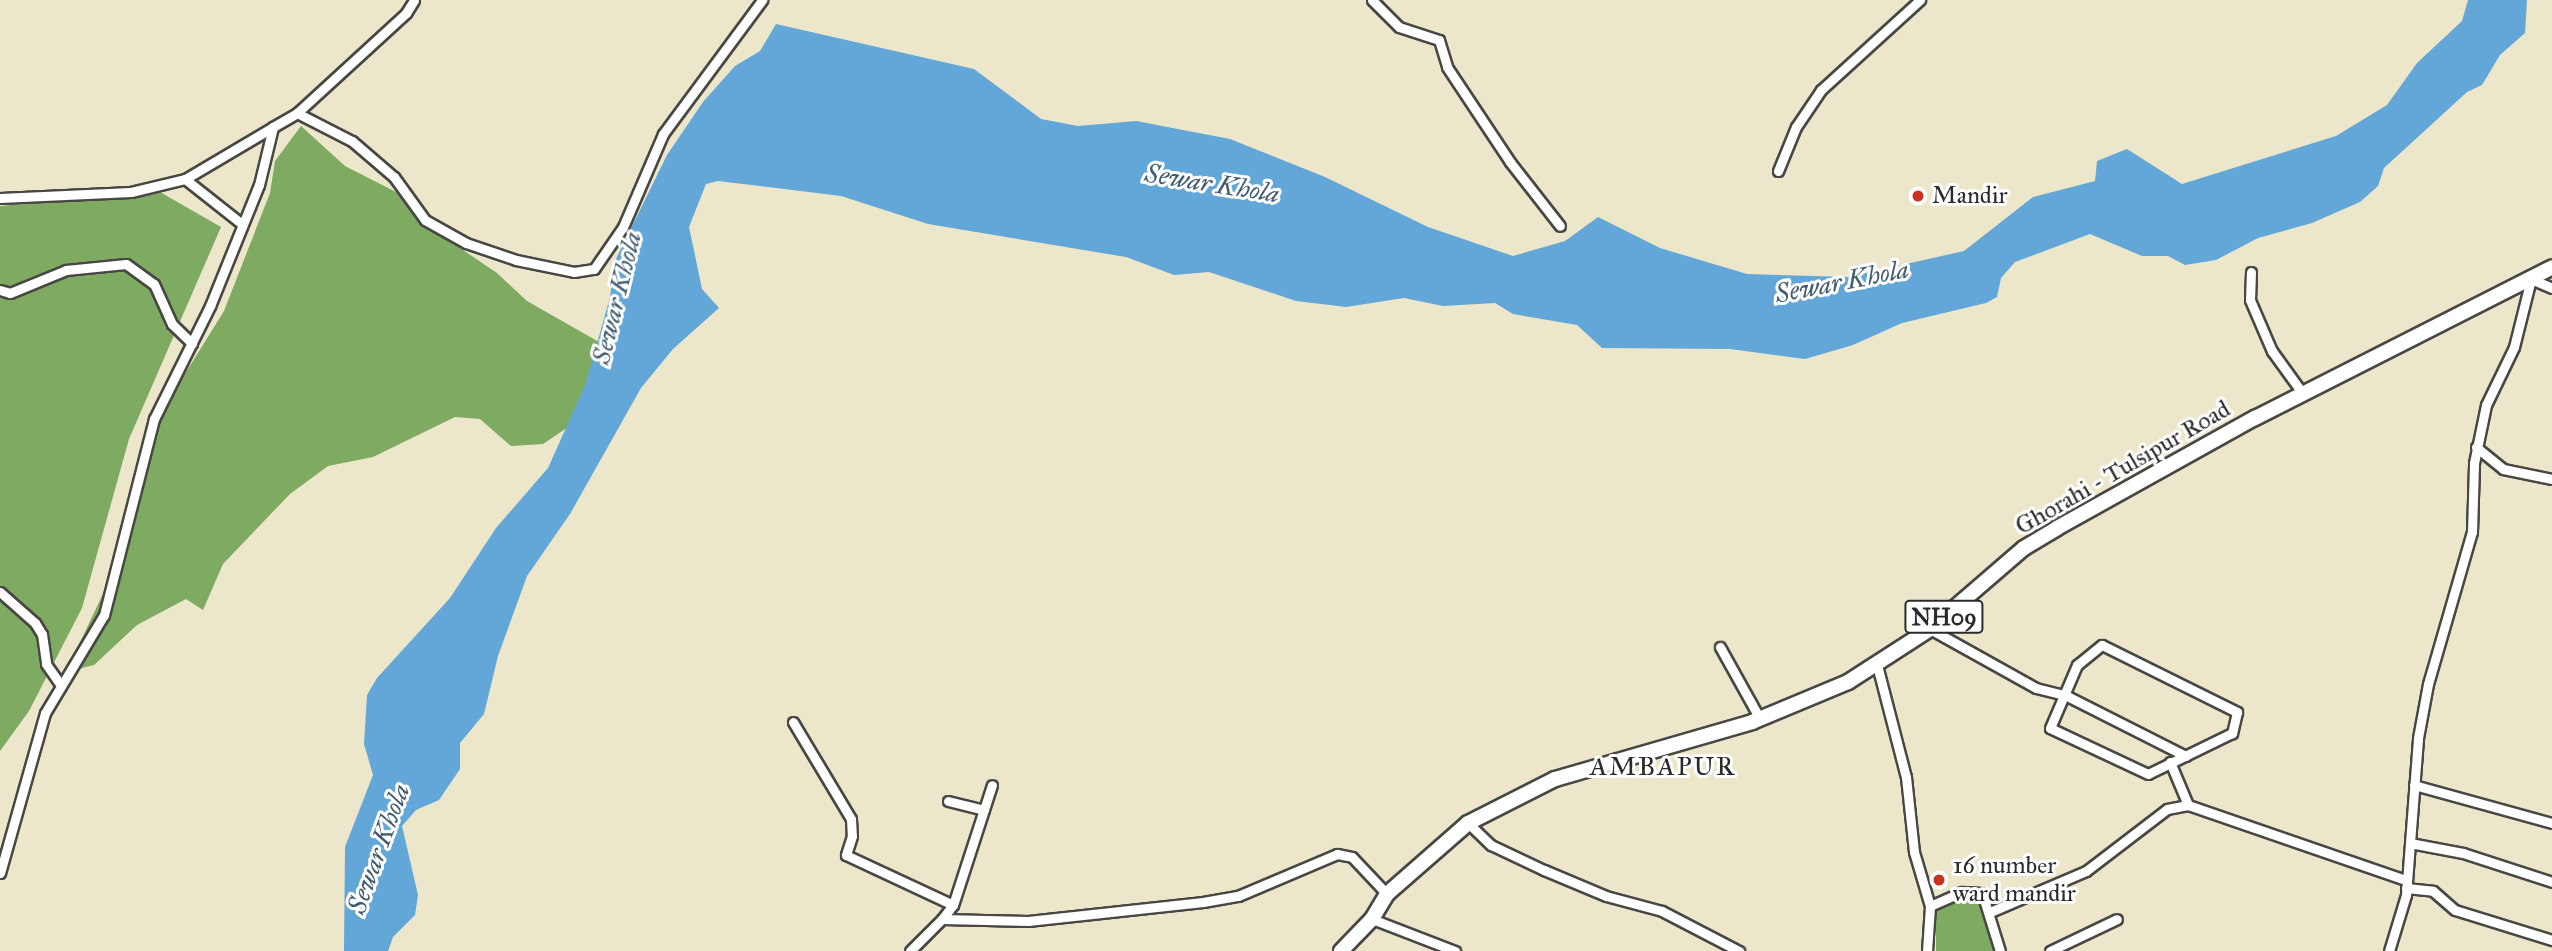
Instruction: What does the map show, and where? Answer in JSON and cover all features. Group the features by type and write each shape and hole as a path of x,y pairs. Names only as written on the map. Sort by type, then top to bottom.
{"main road":[{"name":"Ghorahi - Tulsipur Road","path":"1341,951 1372,919 1387,894 1468,823 1555,779 1760,719 1877,665 1930,629 2024,548 2303,394 2552,267"}],"street":[{"path":"0,198 131,191 185,179 297,113 406,13 414,0"},
{"path":"297,113 352,141 394,177 425,220 466,243 516,260 575,272 594,269 623,227 663,135 762,0"},
{"path":"1372,0 1399,27 1439,40 1447,67 1510,162 1560,226"},
{"path":"1778,171 1796,127 1821,90 1920,0"},
{"path":"0,873 4,849 45,713 60,684 104,615 154,419 192,344 259,185 274,127"},
{"path":"185,179 242,224"},
{"path":"0,290 10,293 66,270 126,264 153,284 172,324 192,344"},
{"path":"2251,272 2250,300 2266,339 2303,394"},
{"path":"2391,950 2406,884 2414,785 2428,684 2472,532 2476,447 2497,374 2514,347 2531,279 2552,288"},
{"path":"2476,447 2503,469 2552,479"},
{"path":"0,592 34,623 42,634 46,664 60,684"},
{"path":"1930,629 2024,682 2062,695 2186,756"},
{"path":"2102,645 2237,712 2232,733 2148,774 2050,728 2062,695 2077,665 2102,645"},
{"path":"1720,647 1760,719"},
{"path":"1877,665 1906,777 1914,852 1930,906 1927,951"},
{"path":"793,722 851,819 852,836 846,855 953,905"},
{"path":"2170,762 2188,805"},
{"path":"910,951 953,905 992,785"},
{"path":"2414,785 2552,822"},
{"path":"948,801 984,810"},
{"path":"1990,912 2086,871 2166,809 2188,805 2406,884 2433,891 2455,910 2552,940"},
{"path":"1468,823 1492,845 1544,870 1606,896 1662,911 1740,951"},
{"path":"2410,843 2463,853 2552,882"},
{"path":"942,919 1028,921 1203,902 1238,896 1337,854 1352,857 1387,894"},
{"path":"1930,906 1975,891 1982,893 2000,951"},
{"path":"1372,919 1455,951"},
{"path":"2050,951 2117,919"}],"green space":[{"path":"301,126 345,166 398,193 423,223 497,273 527,301 599,342 574,423 543,444 511,446 480,419 455,417 373,457 328,466 290,494 223,564 203,610 186,599 137,625 94,665 66,672 110,579 163,409 224,311 270,193 275,161"},
{"path":"160,192 221,227 129,439 82,608 29,711 0,751 0,206"},
{"path":"1965,897 1980,903 1994,951 1936,951 1936,908"}],"water":[{"name":"Sewar Khola","path":"2468,0 2527,0 2525,33 2500,55 2482,85 2467,92 2384,168 2378,186 2360,202 2312,223 2258,238 2216,260 2185,265 2168,256 2142,256 2090,234 2015,262 2001,278 1997,297 1986,303 1902,323 1853,345 1805,359 1730,349 1602,348 1577,325 1513,314 1495,303 1443,306 1404,298 1346,307 1296,301 1209,272 1174,275 1126,257 928,224 841,196 718,181 706,184 689,227 702,289 719,308 673,349 641,388 570,514 527,576 498,656 484,714 460,743 460,769 439,800 416,810 402,826 418,895 415,915 393,937 388,951 344,951 345,847 373,775 364,744 367,695 377,678 450,598 496,528 548,468 586,383 610,297 615,261 667,155 703,102 735,66 760,51 776,24 974,69 1041,119 1078,126 1136,121 1230,139 1325,177 1428,227 1513,256 1565,241 1598,217 1660,248 1747,274 1848,277 1964,251 2033,197 2095,181 2097,161 2127,149 2182,184 2336,136 2387,105 2417,63 2462,21"}],"place":[{"name":"Mandir","path":"1918,196"},
{"name":"16 number ward mandir","path":"1939,880"}],"district":[{"name":"AMBAPUR","path":"1663,767"}]}
